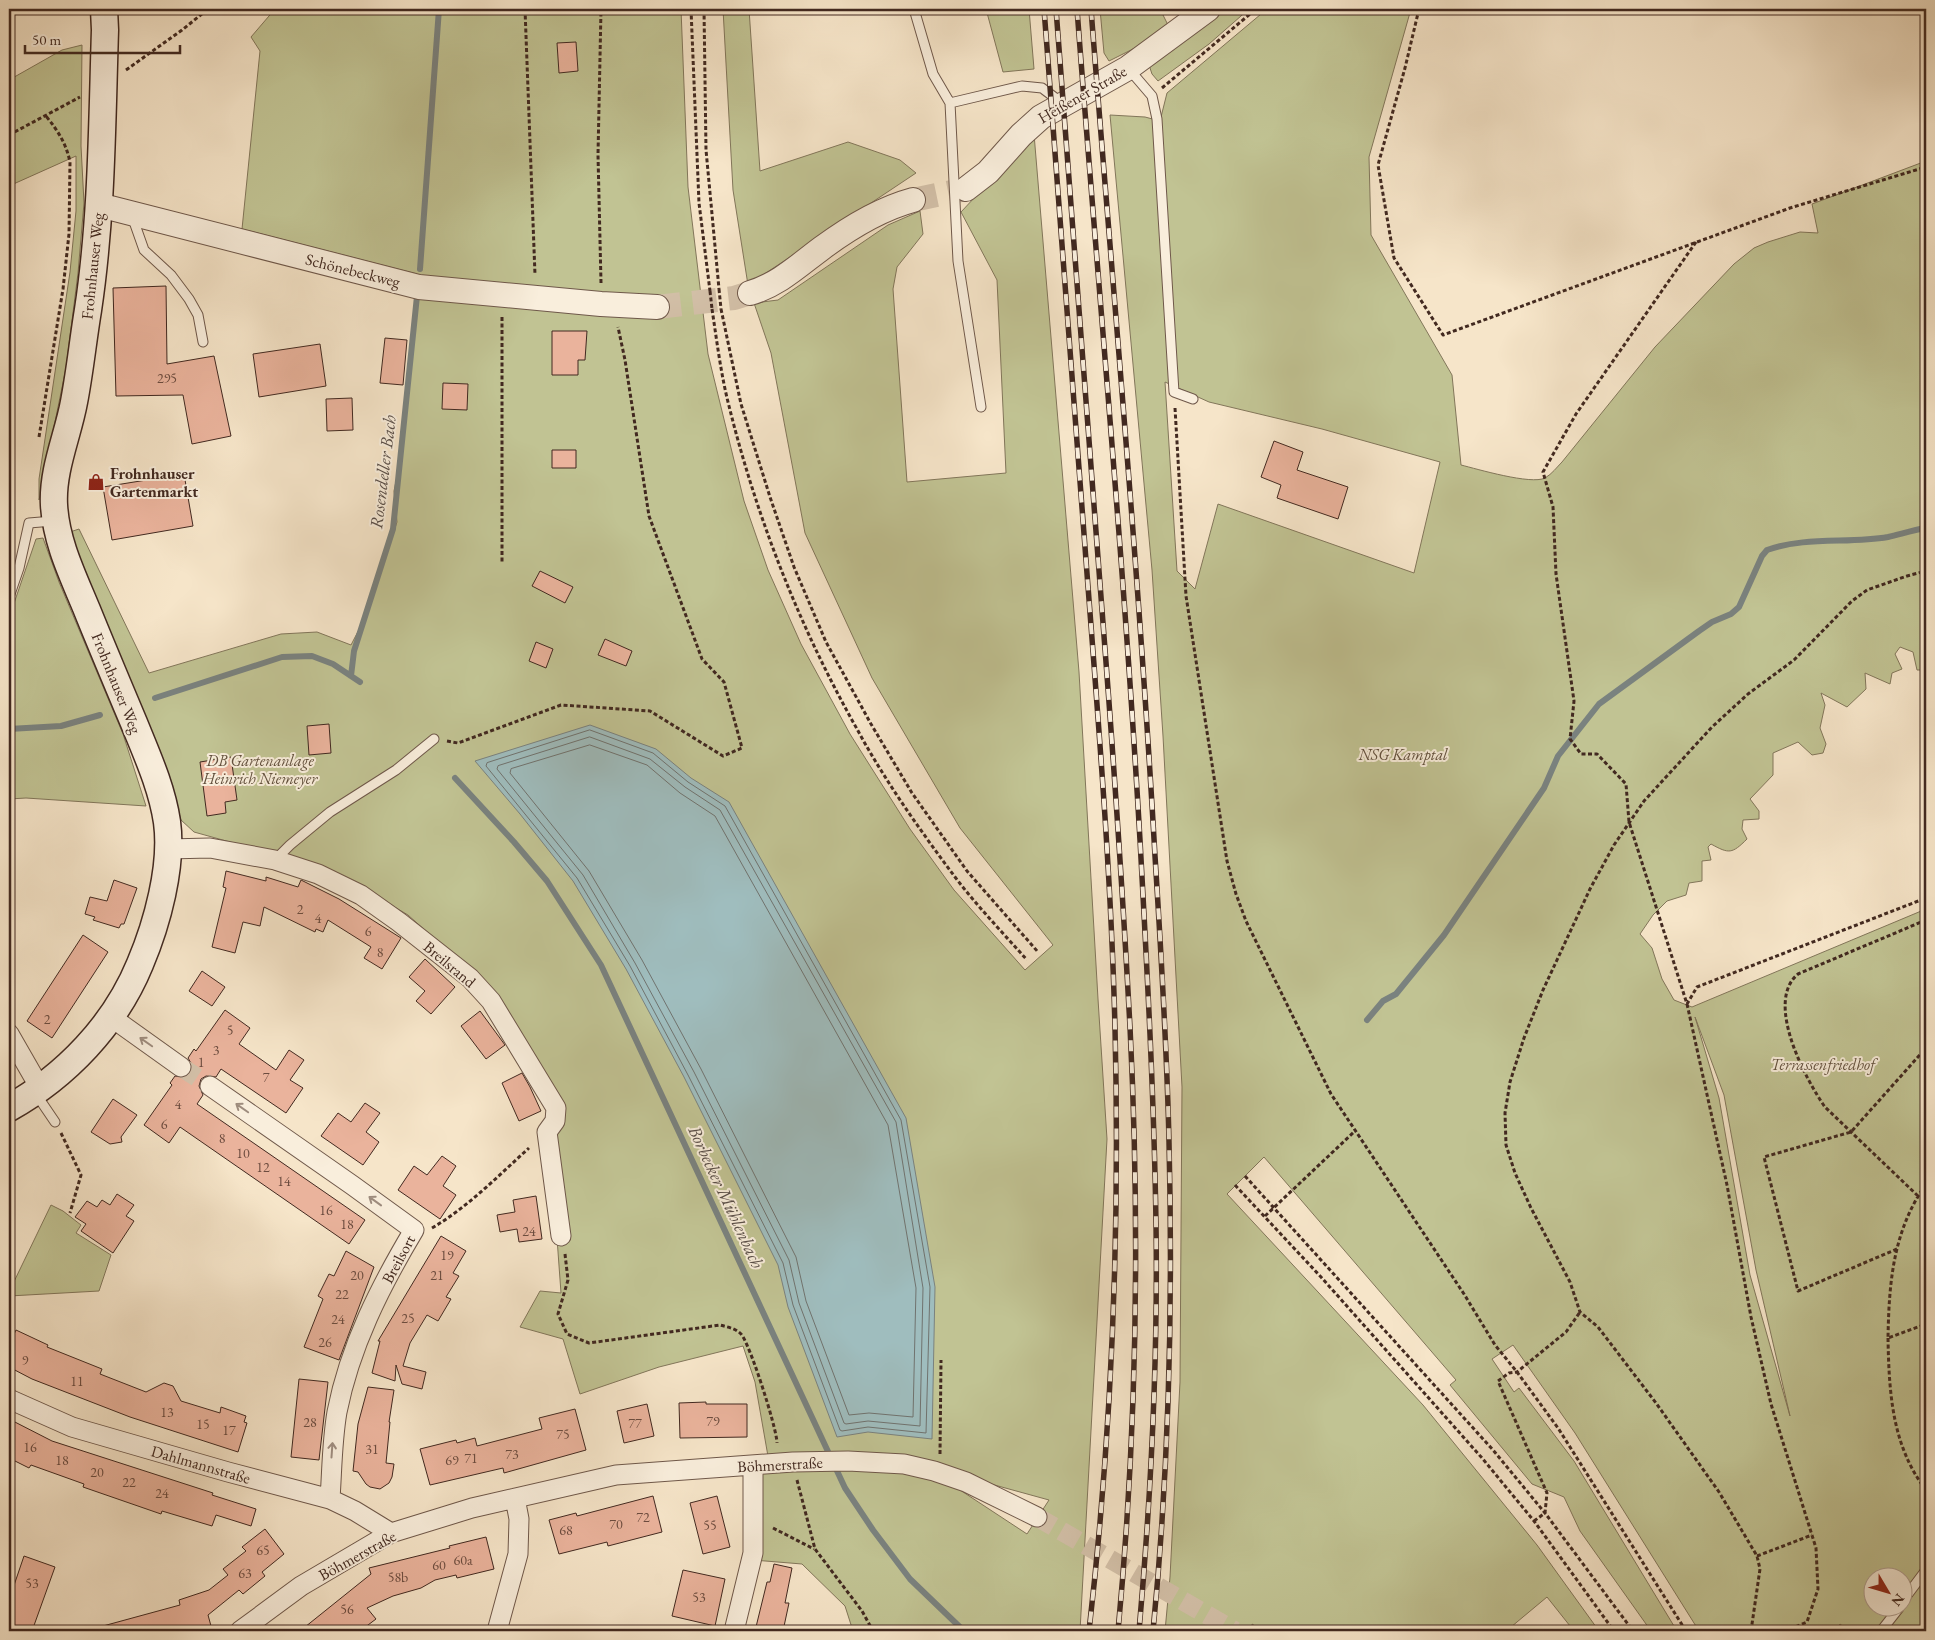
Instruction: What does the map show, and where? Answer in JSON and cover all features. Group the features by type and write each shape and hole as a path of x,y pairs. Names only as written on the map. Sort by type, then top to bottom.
{"main road":[{"name":"Frohnhauser Weg","path":"9,1108 38,1090 62,1070 94,1039 111,1018 134,979 151,938 162,896 168,849 167,822 155,775 61,548 54,502 57,475 74,402 90,293 99,205 105,30 104,9"}],"street":[{"name":"Heißener Straße","path":"966,189 988,172 1031,124 1062,103 1128,68 1208,9"},
{"path":"750,293 778,282 824,246 876,214 897,204 913,200"},
{"name":"Schönebeckweg","path":"99,205 419,287 611,304"},
{"path":"611,304 657,307"},
{"name":"Breilsrand","path":"168,849 210,848 275,860 318,874 361,895 399,922 470,978 492,1001 556,1108 555,1121 547,1132 561,1236"},
{"path":"111,1018 181,1067"},
{"path":"9,1034 38,1090"},
{"name":"Breilsort","path":"210,1086 414,1230 372,1308 356,1344 344,1381 332,1449 330,1499"},
{"name":"Dahlmannstraße","path":"9,1399 72,1427 330,1499 391,1533"},
{"name":"Böhmerstraße","path":"240,1631 301,1586 391,1533 472,1508 616,1475 792,1462 848,1461 904,1464 934,1471 966,1482 1037,1517"},
{"path":"734,1631 753,1553 753,1465"},
{"path":"497,1631 518,1554 519,1519 515,1498"}],"lane":[{"path":"914,9 933,74 950,103 958,261 981,407"},
{"path":"1128,68 1152,96 1157,119 1174,392 1193,399"},
{"path":"950,103 1022,86 1042,88 1062,103"},
{"path":"131,213 144,250 171,275 189,299 198,316 203,342"},
{"path":"9,597 19,568 29,523 56,520"},
{"path":"275,860 330,812 396,770 434,739"},
{"path":"38,1090 55,1122"},
{"path":"1912,1589 1926,1570"},
{"path":"1881,1631 1891,1618"}],"path":[{"path":"142,60 208,9"},
{"path":"525,9 536,298"},
{"path":"458,743 561,705 650,711 723,756 742,748 724,682 702,659 649,516 625,360 611,304 598,155 601,9"},
{"path":"691,9 699,203 712,310 728,405 755,499 782,574 814,648 857,730 899,797 956,879 1027,960"},
{"path":"704,9 706,150 721,309 741,404 794,567 826,642 912,793 968,871 1038,952"},
{"path":"1152,96 1256,9"},
{"path":"1419,9 1378,165 1394,258 1443,335 1790,208 1926,167"},
{"path":"9,135 103,83"},
{"path":"38,441 58,328 69,234 70,162 64,140 46,116"},
{"path":"1696,242 1576,414 1543,472 1553,507 1556,574 1574,701 1570,739 1581,754 1597,754 1626,784 1629,822 1687,1004 1727,1185 1751,1317 1767,1385 1816,1548 1818,1589 1807,1622 1785,1631"},
{"path":"502,294 502,564"},
{"path":"1174,392 1186,596 1226,861 1246,921 1331,1094 1464,1294 1495,1345 1558,1428 1686,1631"},
{"path":"1751,1631 1760,1569 1757,1556 1719,1492 1656,1403 1598,1327 1580,1312 1570,1282 1515,1173 1506,1145 1505,1113 1510,1082 1524,1038 1543,990 1590,889 1614,845 1644,801 1712,727 1748,694 1794,660 1852,601 1867,590 1926,570"},
{"path":"1687,1004 1697,987 1926,898"},
{"path":"1918,1196 1820,1100 1805,1077 1796,1054 1786,1018 1785,1002 1790,983 1798,974 1926,920"},
{"path":"1897,1249 1798,1291 1764,1157 1851,1132 1926,1048"},
{"path":"55,1122 80,1175 70,1213"},
{"path":"1265,1216 1354,1131"},
{"path":"414,1230 427,1231 446,1220 547,1132"},
{"path":"1245,1176 1493,1450 1545,1513 1633,1631"},
{"path":"1926,1184 1904,1224 1897,1249 1889,1293 1888,1338 1889,1375 1895,1423 1910,1467 1926,1490"},
{"path":"1236,1185 1482,1458 1534,1521 1614,1631"},
{"path":"561,1236 568,1280 558,1314 567,1334 589,1343 720,1325 734,1329 741,1334 750,1349 778,1438 792,1462 815,1549 862,1611 873,1631"},
{"path":"1534,1521 1545,1513 1547,1493 1498,1381 1508,1373 1517,1372 1566,1332 1580,1312"},
{"path":"1888,1338 1926,1324"},
{"path":"940,1455 941,1360"},
{"path":"753,1519 815,1549"},
{"path":"1757,1556 1812,1535"}],"green space":[{"name":"DB Gartenanlage Heinrich Niemeyer","path":"275,9 681,9 688,187 708,354 744,501 768,570 801,644 850,734 910,829 954,890 1025,970 1053,945 960,828 872,678 805,533 771,353 754,303 778,300 888,225 920,211 923,234 897,267 893,289 907,482 1006,473 997,280 961,212 1034,134 1079,672 1107,1139 1080,1631 853,1631 845,1606 802,1564 753,1560 755,1466 804,1463 904,1467 957,1488 1027,1534 1049,1500 969,1478 934,1464 905,1460 807,1457 769,1462 755,1382 743,1346 659,1367 580,1394 563,1339 520,1327 540,1291 561,1293 557,1238 566,1234 554,1141 550,1133 559,1121 560,1106 496,1000 474,974 408,915 334,871 194,832 181,820 169,777 67,533 79,529 149,673 281,634 317,632 351,645 367,614 397,522 394,491 402,452 418,301 417,274 242,229 260,51 251,37"},
{"path":"723,9 749,9 760,171 848,142 900,160 916,173 748,285 733,190"},
{"path":"986,9 1029,9 1034,69 1003,72"},
{"path":"1100,9 1160,9 1168,25 1137,47 1109,61 1104,53"},
{"path":"1222,9 1249,9 1209,44 1158,81 1152,74 1149,65"},
{"path":"1267,9 1411,9 1369,157 1371,235 1452,375 1461,465 1504,476 1538,480 1550,475 1562,462 1655,347 1734,264 1754,248 1768,242 1800,232 1818,233 1812,204 1926,161 1926,670 1917,670 1913,652 1900,647 1895,654 1902,669 1892,673 1890,684 1865,673 1866,689 1847,707 1821,693 1825,705 1820,728 1826,744 1823,753 1812,755 1798,742 1773,753 1773,775 1750,799 1759,811 1759,819 1743,820 1742,829 1747,839 1738,848 1730,851 1722,850 1711,844 1708,847 1711,860 1702,861 1702,881 1689,883 1686,895 1667,901 1653,915 1640,934 1652,948 1662,979 1674,1000 1692,1007 1926,909 1926,1631 1849,1631 1840,1624 1834,1631 1699,1631 1575,1433 1513,1345 1492,1359 1514,1392 1519,1388 1574,1461 1677,1631 1651,1631 1580,1531 1564,1497 1532,1484 1450,1385 1456,1380 1264,1157 1227,1194 1423,1405 1537,1545 1599,1631 1574,1631 1547,1597 1511,1627 1511,1631 1263,1631 1252,1624 1253,1631 1165,1631 1170,1577 1180,1382 1182,1087 1152,570 1110,115 1145,117 1160,121 1167,93","holes":["1165,382 1209,402 1322,429 1440,462 1414,573 1218,504 1195,589 1177,571","1695,1017 1724,1095 1756,1270 1790,1416 1750,1275 1719,1098"]},
{"path":"82,45 81,146 84,203 78,273 66,368 39,500 39,479 70,272 76,211 76,156 9,186 9,80 62,50"},
{"path":"43,538 59,582 123,734 146,806 26,798 9,799 9,618 36,539"},
{"path":"51,1205 63,1211 81,1225 76,1233 111,1255 99,1291 9,1296 9,1292"}],"water":[{"path":"590,725 656,749 691,778 729,802 906,1118 935,1287 932,1439 868,1432 837,1437 788,1307 778,1265 684,1077 626,969 573,881 475,761"}],"building":[{"path":"576,42 578,71 559,73 557,43"},
{"path":"166,286 167,364 214,356 231,436 192,444 183,395 116,396 113,288"},
{"path":"552,331 587,331 585,360 578,360 578,375 552,375"},
{"path":"385,338 407,340 403,385 380,383"},
{"path":"320,344 326,386 259,397 253,354"},
{"path":"443,383 468,384 467,410 442,409"},
{"path":"352,398 353,430 327,431 326,399"},
{"path":"1274,441 1303,452 1297,470 1348,487 1338,519 1277,498 1281,485 1261,477"},
{"path":"552,450 576,450 576,468 552,468"},
{"path":"184,474 193,526 112,540 103,487"},
{"path":"540,571 573,587 565,603 532,586"},
{"path":"605,639 632,651 626,666 598,655"},
{"path":"536,642 553,649 546,668 529,661"},
{"path":"329,724 331,753 309,755 307,726"},
{"path":"231,757 237,800 225,802 226,813 207,816 200,762"},
{"path":"226,871 266,881 266,877 298,887 301,880 339,899 401,938 382,969 364,958 371,947 328,920 323,932 316,929 315,932 264,907 260,926 243,922 235,953 212,947 226,888 223,887"},
{"path":"114,880 137,888 124,924 121,924 119,928 93,920 95,917 85,914 90,897 107,901"},
{"path":"83,935 108,952 52,1038 27,1021"},
{"path":"425,959 455,987 431,1014 416,1001 425,991 409,977"},
{"path":"202,971 225,987 212,1006 189,991"},
{"path":"225,1010 250,1028 239,1044 276,1070 289,1050 304,1060 290,1080 303,1088 286,1113 221,1069 216,1077 206,1076 201,1079 199,1086 203,1095 197,1104 365,1220 349,1244 180,1127 169,1143 144,1125 172,1085 170,1083 175,1076 185,1077 190,1073 191,1063 188,1058 194,1049 196,1051"},
{"path":"480,1011 505,1045 486,1059 461,1026"},
{"path":"522,1073 541,1111 519,1121 502,1083"},
{"path":"113,1099 137,1115 121,1137 122,1142 110,1144 91,1132"},
{"path":"365,1103 380,1113 366,1132 379,1142 363,1165 321,1136 338,1113 351,1122"},
{"path":"442,1156 456,1166 443,1186 456,1195 440,1219 398,1190 414,1166 427,1175"},
{"path":"117,1194 134,1205 126,1216 134,1221 113,1253 81,1231 86,1224 75,1217 87,1201 97,1207 102,1200 110,1205"},
{"path":"536,1196 542,1239 519,1242 517,1229 500,1232 497,1215 515,1212 513,1200"},
{"path":"441,1236 466,1251 453,1273 459,1276 446,1297 451,1299 438,1321 427,1315 410,1343 403,1366 426,1372 422,1389 402,1384 396,1365 395,1381 372,1373 380,1341 378,1341"},
{"path":"346,1251 374,1267 339,1360 304,1347 323,1299 318,1296 329,1274 334,1276"},
{"path":"16,1330 48,1345 47,1347 102,1369 100,1374 146,1392 164,1383 173,1386 181,1401 220,1413 221,1407 246,1416 244,1422 247,1423 238,1452 130,1417 32,1379 9,1367 9,1345"},
{"path":"299,1379 328,1382 319,1460 291,1457"},
{"path":"368,1387 394,1390 386,1463 394,1464 389,1483 380,1489 370,1487 358,1472 353,1471 358,1424"},
{"path":"706,1402 706,1404 747,1404 747,1437 680,1438 679,1403"},
{"path":"647,1404 654,1436 624,1443 617,1411"},
{"path":"575,1409 586,1450 504,1473 503,1468 430,1485 420,1449 456,1440 457,1443 475,1438 477,1446 542,1429 539,1418"},
{"path":"9,1419 52,1441 213,1493 212,1495 256,1509 251,1526 216,1515 212,1526 162,1511 161,1514 83,1487 84,1484 31,1465 29,1468 9,1458"},
{"path":"653,1496 662,1532 608,1546 607,1542 559,1554 549,1520 576,1513 577,1516"},
{"path":"717,1496 730,1547 703,1554 690,1503"},
{"path":"265,1529 284,1554 262,1572 265,1576 243,1594 239,1590 208,1615 211,1626 191,1631 104,1631 103,1626 180,1605 179,1600 209,1590 228,1575 223,1569 246,1551 242,1547"},
{"path":"486,1537 494,1569 457,1578 456,1575 435,1580 421,1588 393,1596 367,1608 376,1619 360,1631 300,1631 371,1574 369,1568"},
{"path":"24,1556 55,1567 32,1631 9,1631 9,1600"},
{"path":"774,1564 792,1568 785,1603 789,1603 783,1631 755,1631 767,1582 770,1582"},
{"path":"683,1570 725,1579 715,1626 672,1616"}],"waterway":[{"name":"Rosendeller Bach","path":"420,269 439,9"},
{"name":"Rosendeller Bach","path":"351,676 354,651 393,529 417,296"},
{"path":"1367,1020 1383,1001 1396,994 1444,935 1544,788 1558,756 1599,704 1699,631 1712,622 1731,614 1739,607 1762,556 1767,550 1797,543 1888,537 1926,528"},
{"name":"Borbecker Mühlenbach","path":"155,698 282,657 312,656 333,664 360,682"},
{"name":"Borbecker Mühlenbach","path":"9,729 61,726 100,715"},
{"name":"Borbecker Mühlenbach","path":"455,778 547,881 601,965 845,1488 873,1530 910,1579 964,1631"}],"tunnel":[{"path":"913,200 966,189"},
{"path":"657,307 734,298 750,293"},
{"path":"181,1067 210,1086"},
{"path":"1037,1517 1235,1631"}],"railway":[{"path":"1044,9 1103,787 1115,1028 1115,1254 1109,1405 1089,1631"},
{"path":"1056,9 1115,783 1133,1102 1136,1254 1133,1405 1118,1631"},
{"path":"1077,9 1134,736 1152,1079 1156,1223 1155,1376 1147,1529 1139,1631"},
{"path":"1091,9 1149,750 1167,1070 1170,1325 1163,1509 1153,1631"}],"place":[{"name":"Frohnhauser Gartenmarkt","path":"96,482"}],"park label":[{"name":"NSG Kamptal","path":"1403,754"},
{"name":"Terrassenfriedhof","path":"1823,1064"}]}
